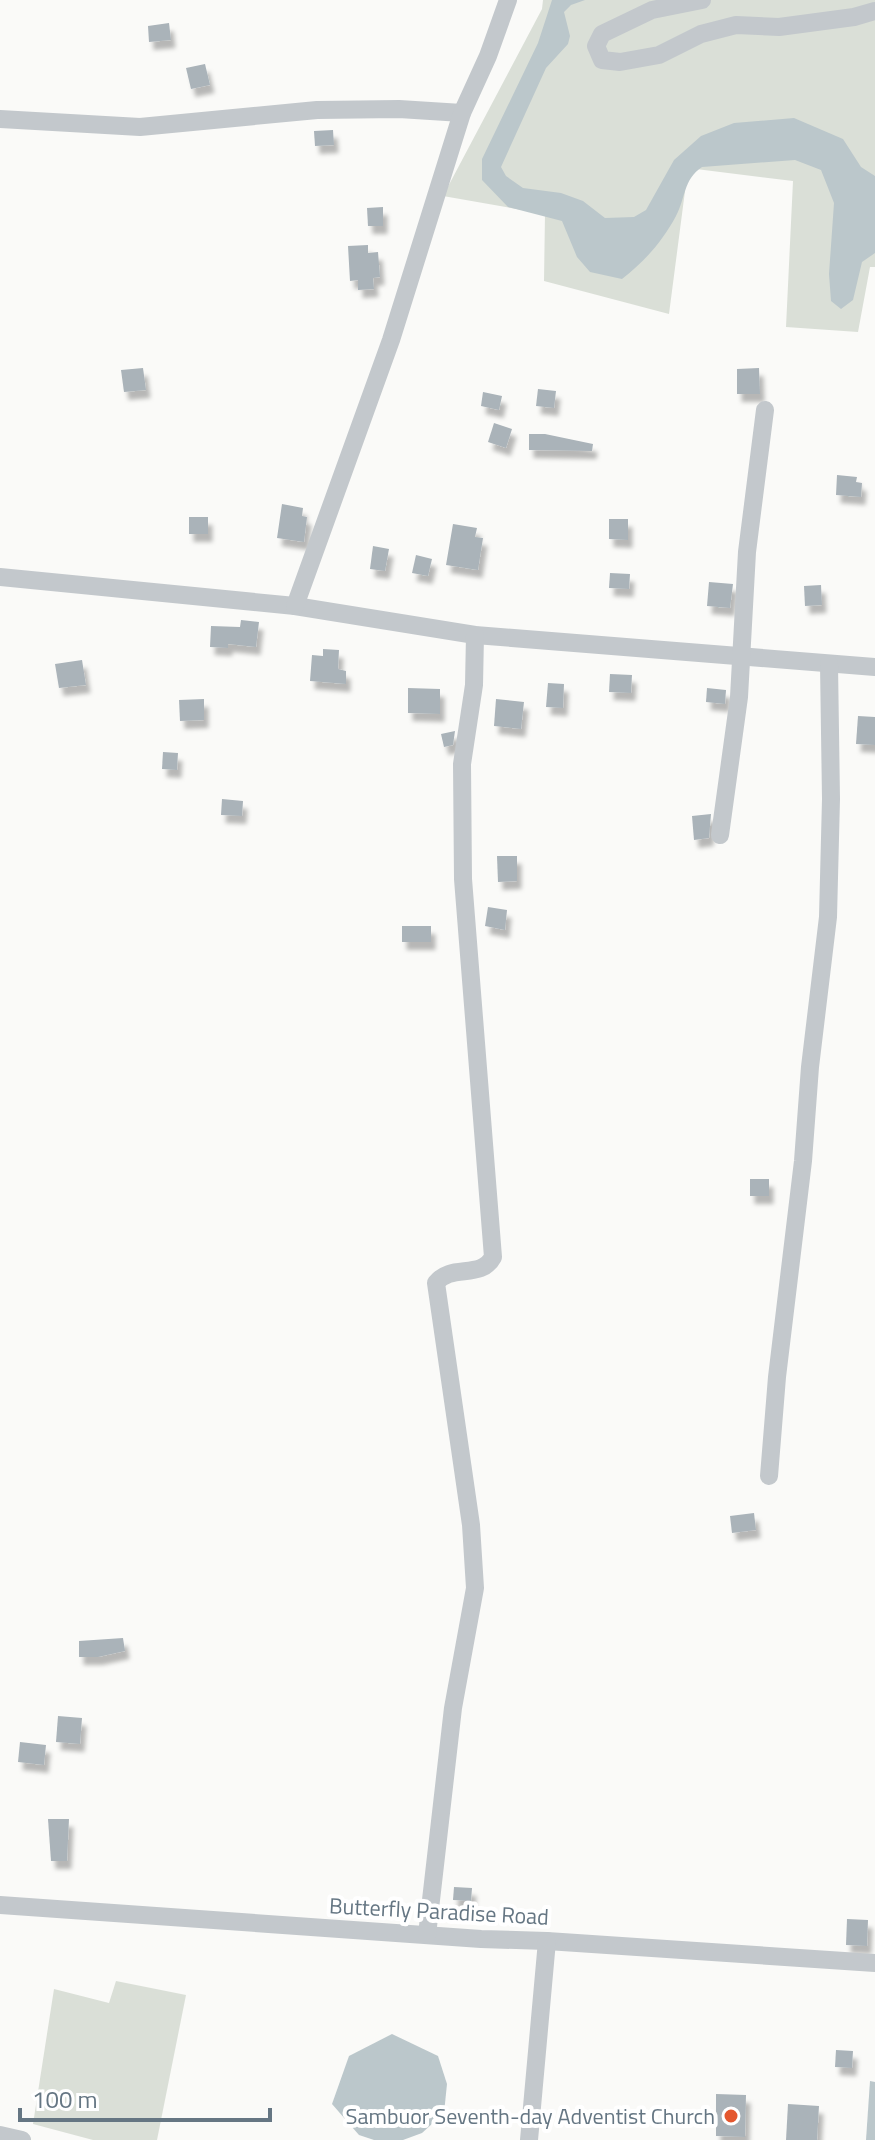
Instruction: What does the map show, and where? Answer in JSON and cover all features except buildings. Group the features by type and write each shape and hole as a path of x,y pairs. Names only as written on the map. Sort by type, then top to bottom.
{"street":[{"path":"295,606 391,340 462,113 488,56 508,0"},
{"path":"702,0 652,10 602,34 596,46 602,60 620,62 659,55 701,34 736,25 779,27 854,17 875,11"},
{"path":"0,119 140,127 317,110 399,109 462,113"},
{"path":"720,835 743,657 747,552 765,410"},
{"path":"0,577 295,606 475,635 875,667"},
{"path":"427,1935 453,1708 475,1588 471,1525 436,1283 449,1272 481,1269 489,1265 493,1257 463,879 462,764 474,685 475,635"},
{"path":"769,1476 777,1377 828,917 831,799 829,664"},
{"name":"Butterfly Paradise Road","path":"0,1905 875,1963"},
{"path":"529,2140 547,1941"},
{"path":"0,2135 22,2140"}],"shaded area":[{"path":"543,0 875,0 875,267 870,267 858,332 786,327 793,181 688,168 669,314 544,281 545,214 443,196 542,9"},
{"path":"552,0 585,0 571,5 564,12 570,36 568,44 546,68 501,167 506,176 523,188 561,193 583,201 605,218 634,217 646,210 674,160 701,136 734,123 794,118 843,139 861,167 875,176 875,253 862,262 853,300 841,309 831,301 829,274 834,203 821,170 795,160 702,167 691,177 676,216 665,234 646,258 622,279 590,272 577,257 562,221 508,207 482,180 482,159 538,43"},
{"path":"116,1981 186,1995 157,2140 93,2140 33,2124 54,1989 109,2003"},
{"path":"392,2034 438,2056 447,2084 444,2113 422,2133 403,2140 374,2140 359,2135 332,2104 349,2056"},
{"path":"870,2081 875,2082 875,2140 866,2140"}],"place":[{"name":"Sambuor Seventh-day Adventist Church","path":"731,2116"}]}
